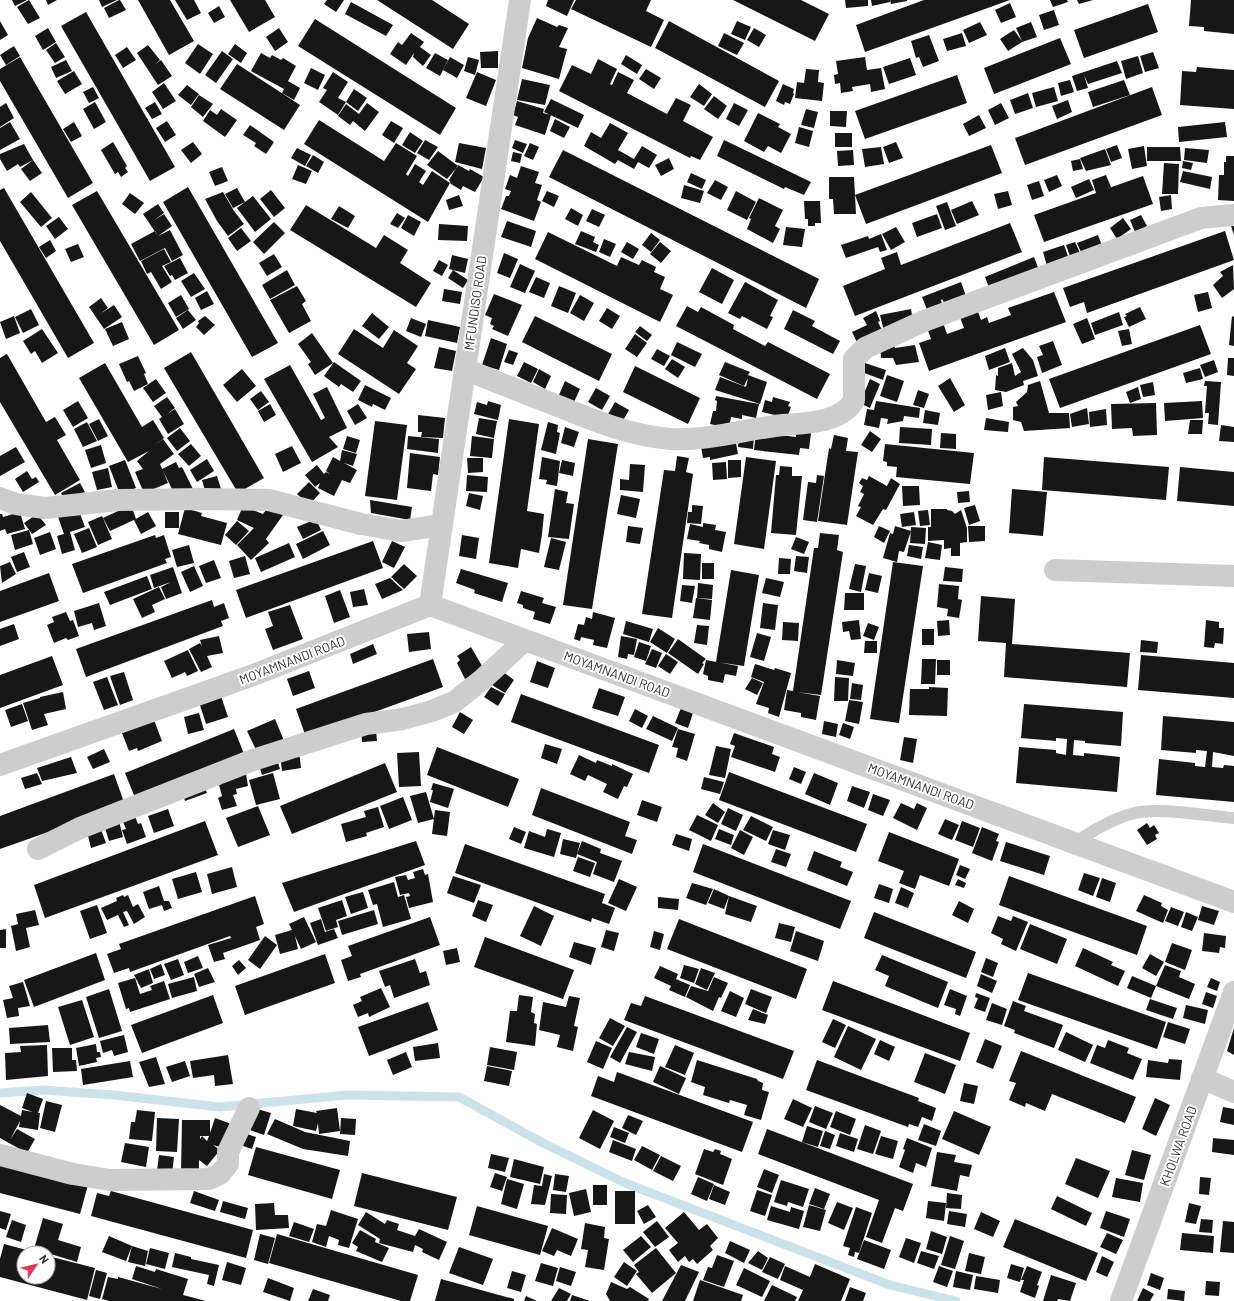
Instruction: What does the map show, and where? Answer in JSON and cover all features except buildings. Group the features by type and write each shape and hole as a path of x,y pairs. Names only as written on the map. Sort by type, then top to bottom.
{"street":[{"name":"MFUNDISO ROAD","path":"430,605 520,0"},
{"path":"465,369 614,428 670,439 698,439 765,427 817,421 834,416 852,404 854,400 854,359 865,348 924,321 1201,218 1234,215"},
{"path":"0,498 16,504 45,508 118,500 269,500 361,524 401,531 442,525"},
{"path":"1055,570 1234,576"},
{"name":"MOYAMNANDI ROAD","path":"0,765 256,674 430,605 1234,902"},
{"path":"38,849 80,828 253,760 366,724 403,719 432,711 454,702 483,679 525,640"},
{"name":"KHOLWA ROAD","path":"1121,1301 1234,992"},
{"path":"1202,1078 1234,1092"},
{"path":"0,1155 73,1174 110,1180 209,1179 220,1174 228,1164 228,1152 249,1108"}],"lane":[{"path":"1074,843 1103,824 1132,813 1160,811 1234,818"}],"waterway":[{"path":"0,1093 43,1090 114,1095 220,1107 348,1095 459,1097 543,1143 625,1183 890,1285 956,1301"}]}
